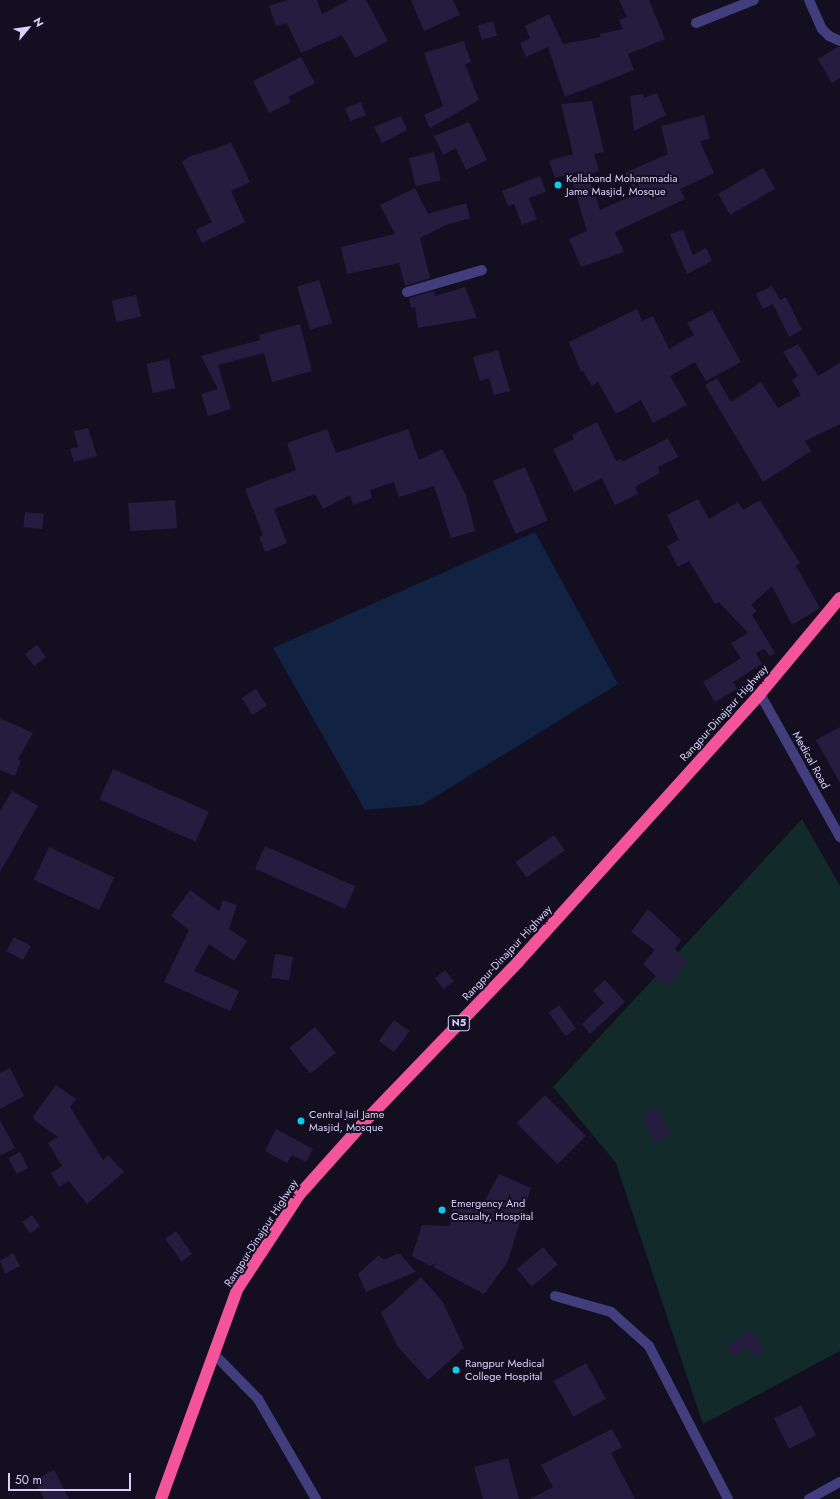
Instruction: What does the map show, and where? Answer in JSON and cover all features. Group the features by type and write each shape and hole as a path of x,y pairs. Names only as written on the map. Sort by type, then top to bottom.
{"highway":[{"name":"Rangpur-Dinajpur Highway","path":"161,1499 238,1288 299,1195 370,1116 518,962 760,694 840,598"}],"street":[{"path":"696,23 754,0"},
{"path":"810,0 822,29 829,36 840,41"},
{"path":"407,292 482,270"},
{"name":"Medical Road","path":"760,694 840,837"},
{"path":"555,1296 611,1312 649,1346 728,1499"},
{"path":"214,1354 258,1399 316,1499"},
{"path":"809,1499 840,1482"}],"green space":[{"path":"802,819 840,886 840,1351 703,1424 616,1163 553,1087"}],"water":[{"path":"535,532 618,684 422,805 365,810 273,648"}],"building":[{"path":"287,0 317,0 322,14 349,0 366,0 388,41 355,58 342,35 301,53 287,23 276,26 269,6"},
{"path":"411,0 453,0 460,15 424,31"},
{"path":"619,0 649,0 665,39 628,54 634,70 565,97 548,47 526,57 520,43 530,38 525,26 549,14 563,44 601,37 600,34 623,29 619,20 627,17"},
{"path":"493,21 497,35 482,40 478,25"},
{"path":"464,41 471,62 465,64 479,100 430,128 424,115 443,106 424,53"},
{"path":"840,47 840,78 832,83 818,59"},
{"path":"301,57 315,83 288,97 291,102 269,113 253,81"},
{"path":"657,93 666,115 634,131 630,96 643,94 644,98"},
{"path":"592,101 604,152 594,154 599,171 589,174 600,210 636,194 625,173 668,154 661,126 704,115 710,139 700,141 714,173 680,189 685,199 615,232 624,252 581,267 569,239 587,231 570,174 555,178 549,161 573,154 561,104"},
{"path":"361,102 366,115 350,121 345,108"},
{"path":"401,116 407,130 382,143 374,127"},
{"path":"469,122 487,160 466,170 456,148 443,155 434,136"},
{"path":"231,142 250,182 231,191 245,222 202,243 196,230 212,222 182,162 191,156 215,149"},
{"path":"434,152 441,180 416,186 409,158"},
{"path":"763,168 775,189 730,215 718,194"},
{"path":"540,176 546,192 529,198 537,219 522,225 514,204 508,206 502,191"},
{"path":"415,188 428,214 466,203 470,218 446,225 420,238 430,278 405,286 399,263 347,274 341,247 395,234 380,205"},
{"path":"683,230 693,255 706,248 712,261 687,274 670,234"},
{"path":"319,280 332,323 310,330 297,287"},
{"path":"772,286 780,300 786,297 802,330 789,337 773,304 763,309 756,294"},
{"path":"465,287 477,318 418,328 415,307 411,308 409,298 434,291 435,296"},
{"path":"136,295 141,316 117,322 112,301"},
{"path":"637,309 642,321 653,316 669,349 694,335 687,323 712,310 741,362 706,381 695,362 670,376 687,405 653,423 641,400 616,414 598,382 592,386 583,371 581,372 569,342"},
{"path":"300,324 312,371 272,382 264,353 218,365 231,409 208,416 201,394 218,389 201,356 260,340 259,335"},
{"path":"798,344 818,376 840,363 840,424 805,441 811,451 763,482 705,385 717,378 731,402 761,382 778,408 801,395 792,380 798,376 783,352"},
{"path":"498,350 510,391 494,395 489,378 480,381 473,357"},
{"path":"169,359 175,388 153,393 147,364"},
{"path":"597,422 616,461 621,459 622,462 668,438 678,457 658,467 660,473 635,487 638,494 615,505 602,478 574,492 553,449 574,439 572,435"},
{"path":"88,428 97,456 74,462 70,449 78,447 74,431"},
{"path":"327,429 336,453 408,429 419,460 442,449 466,495 475,531 451,538 434,486 399,497 394,482 370,490 372,498 353,505 350,495 323,509 315,494 274,509 287,543 265,552 259,537 263,535 245,489 296,470 287,443"},
{"path":"525,467 548,520 515,534 493,481"},
{"path":"698,499 709,519 738,502 743,510 760,500 800,563 796,566 820,608 792,625 772,586 751,605 757,611 752,615 775,653 770,656 764,649 756,653 762,664 733,682 737,689 715,702 703,682 741,658 731,643 748,633 719,602 715,604 689,561 678,567 667,546 679,540 667,515"},
{"path":"175,500 177,528 130,531 128,503"},
{"path":"25,512 44,514 42,529 23,527"},
{"path":"37,645 46,657 34,666 25,654"},
{"path":"256,689 267,706 253,715 242,698"},
{"path":"0,718 33,733 18,759 21,761 15,776 0,770"},
{"path":"840,727 840,783 816,740"},
{"path":"113,769 209,812 195,842 100,799"},
{"path":"12,791 38,806 0,872 0,811"},
{"path":"554,835 565,851 526,878 515,862"},
{"path":"265,846 355,886 345,909 255,869"},
{"path":"49,847 114,877 99,910 34,880"},
{"path":"190,890 219,911 223,900 237,905 229,929 247,941 234,961 209,944 194,971 239,991 230,1011 164,982 189,930 171,916"},
{"path":"648,909 681,940 675,949 688,962 666,986 643,964 655,950 631,932"},
{"path":"14,937 31,946 23,960 6,951"},
{"path":"275,954 293,957 289,981 271,978"},
{"path":"445,970 454,981 444,989 435,978"},
{"path":"605,980 625,1002 590,1034 582,1024 604,1003 593,991"},
{"path":"559,1005 576,1028 566,1036 548,1013"},
{"path":"394,1020 409,1031 394,1052 379,1041"},
{"path":"315,1027 336,1053 310,1073 289,1048"},
{"path":"10,1068 24,1096 0,1109 0,1073"},
{"path":"56,1085 76,1099 70,1107 103,1160 108,1155 124,1172 87,1204 69,1181 59,1187 51,1173 62,1166 48,1143 58,1137 34,1120 34,1115"},
{"path":"545,1095 586,1136 558,1164 517,1123"},
{"path":"657,1107 671,1136 656,1143 642,1114"},
{"path":"0,1120 15,1148 0,1156"},
{"path":"276,1129 313,1149 306,1162 292,1155 287,1163 265,1151"},
{"path":"20,1152 28,1168 17,1174 8,1158"},
{"path":"499,1174 531,1188 507,1263 484,1294 433,1267 437,1263 430,1266 412,1256 422,1225 450,1226 453,1199 481,1208"},
{"path":"32,1215 40,1227 30,1233 22,1222"},
{"path":"176,1231 192,1254 181,1261 165,1238"},
{"path":"543,1247 558,1265 532,1286 517,1269"},
{"path":"13,1253 20,1266 5,1274 0,1261"},
{"path":"396,1254 400,1254 416,1272 366,1292 358,1274 379,1255 384,1260"},
{"path":"421,1277 443,1302 464,1348 428,1380 398,1347 381,1313"},
{"path":"752,1330 764,1350 752,1357 747,1348 732,1357 726,1346"},
{"path":"586,1363 606,1399 574,1417 554,1381"},
{"path":"801,1405 816,1436 789,1449 774,1418"},
{"path":"612,1429 622,1447 611,1453 635,1499 530,1499 553,1487 541,1465"},
{"path":"508,1458 519,1499 483,1499 474,1467"},
{"path":"54,1470 69,1499 44,1499 35,1480"}],"place":[{"name":"Kellaband Mohammadia Jame Masjid, Mosque","path":"558,185"},
{"name":"Central Jail Jame Masjid, Mosque","path":"301,1121"},
{"name":"Emergency And Casualty, Hospital","path":"442,1210"},
{"name":"Rangpur Medical College Hospital","path":"456,1370"}]}
